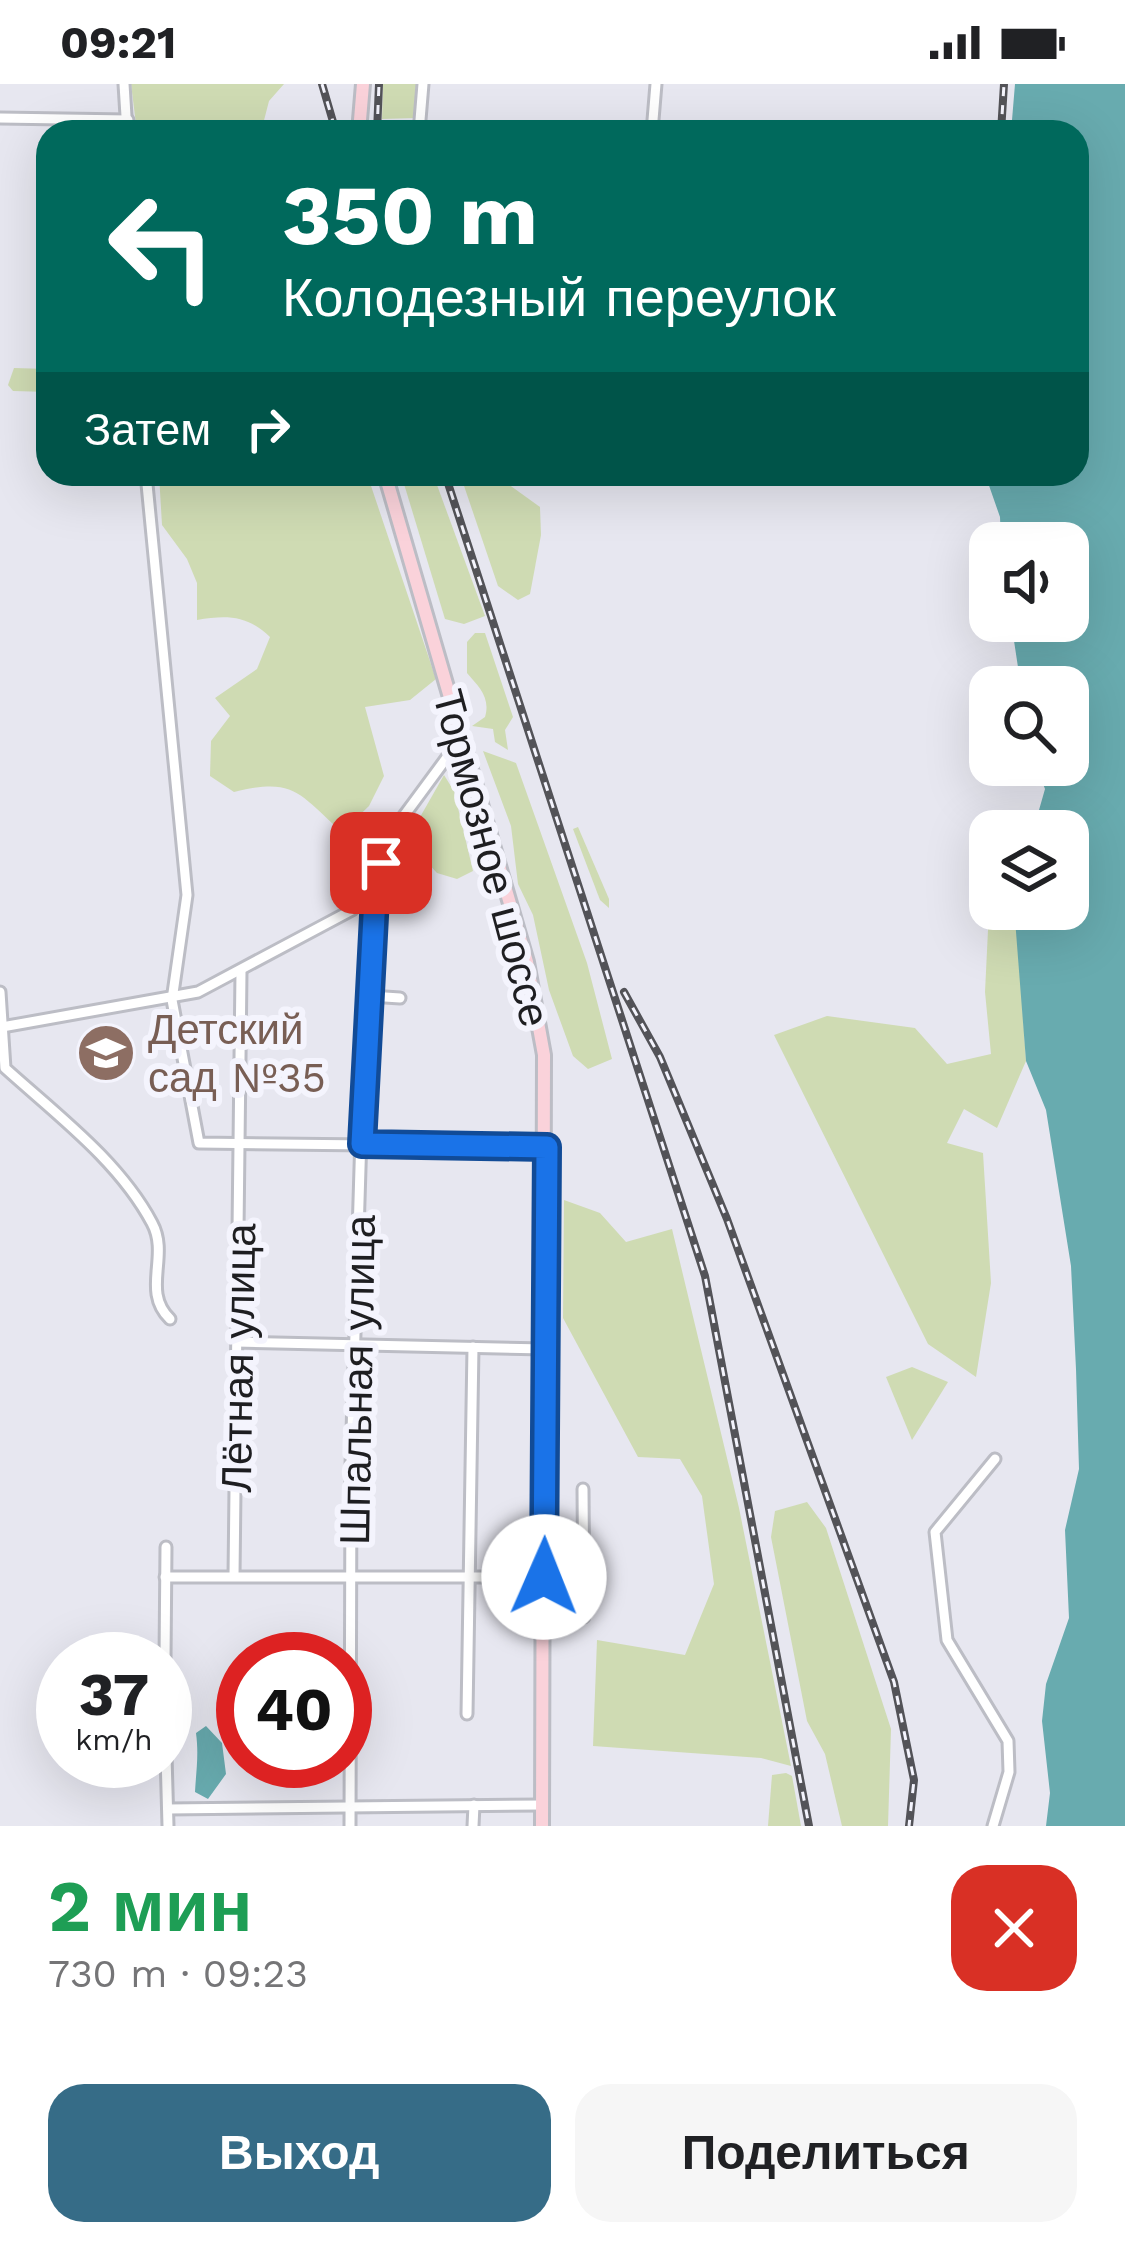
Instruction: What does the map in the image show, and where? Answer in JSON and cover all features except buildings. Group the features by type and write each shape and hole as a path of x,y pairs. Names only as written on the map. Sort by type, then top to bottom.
{"street":[{"path":"124,84 127,120"},
{"path":"359,120 363,84"},
{"path":"419,120 423,84"},
{"path":"653,120 656,84"},
{"path":"0,118 36,120"},
{"path":"147,486 187,895 172,1000 199,1143 547,1147"},
{"name":"Тормозное шоссе","path":"389,486 534,990 547,1147 542,1826"},
{"name":"Шпальная улица","path":"350,1826 362,1144 376,878 403,817 462,737"},
{"path":"2,1027 172,1000 241,972 352,910 376,878"},
{"name":"Лётная улица","path":"234,1576 241,972"},
{"path":"0,992 5,1068 91,1142 154,1225 155,1304 170,1319"},
{"path":"370,996 400,998"},
{"path":"237,1342 545,1348"},
{"path":"467,1714 472,1347"},
{"path":"993,1826 1009,1772 1008,1741 947,1640 935,1532 995,1460"},
{"path":"584,1489 584,1617"},
{"path":"165,1632 166,1547"},
{"path":"165,1577 470,1578 584,1586"},
{"path":"167,1788 168,1826"},
{"path":"473,1826 474,1805"},
{"path":"168,1810 542,1805"}],"green space":[{"path":"131,84 284,84 269,101 264,120 136,120"},
{"path":"383,84 419,84 416,118 382,119"},
{"path":"14,368 36,369 36,392 13,391 8,385"},
{"path":"160,486 371,486 436,679 410,700 365,707 384,776 369,806 342,832 294,792 270,786 234,792 210,776 211,741 230,716 215,698 257,669 270,637 236,618 197,620 197,583 187,559 162,525"},
{"path":"405,486 437,486 485,616 464,624 445,619"},
{"path":"464,486 511,486 540,507 541,535 530,594 518,600 498,586"},
{"path":"475,633 485,633 513,717 505,730 508,750 495,742 493,729 472,726 485,717 486,710 482,692 467,673 467,642"},
{"path":"483,751 516,763 587,963 612,1059 588,1069 573,1056 549,990 533,915 518,884 511,826"},
{"path":"444,775 454,791 473,871 457,879 437,873 407,840"},
{"path":"578,827 609,908 600,900 573,829"},
{"path":"988,930 1017,930 1026,1061 997,1128 964,1109 947,1143 983,1153 991,1283 976,1377 928,1344 774,1035 827,1016 915,1028 947,1064 991,1054 985,992"},
{"path":"564,1200 600,1213 626,1242 672,1229 739,1508 791,1766 761,1758 593,1746 597,1640 685,1655 714,1584 702,1496 680,1459 638,1457 563,1318"},
{"path":"912,1367 948,1382 912,1440 886,1377"},
{"path":"807,1502 826,1528 891,1729 888,1826 842,1826 825,1754 807,1721 771,1537 775,1511"},
{"path":"772,1775 792,1776 801,1826 768,1826"}],"water":[{"path":"1015,84 1125,84 1125,1826 1046,1826 1050,1793 1042,1721 1046,1684 1069,1618 1065,1530 1079,1469 1076,1369 1071,1266 1046,1110 1026,1061 1016,930 1089,930 1089,810 1039,810 1044,786 1089,786 1089,666 1018,666 1014,642 1089,642 1089,522 1000,522 989,486 1089,486 1089,120 1012,120"},
{"path":"206,1726 216,1737 216,1788 208,1799 195,1792 196,1733"}],"railway":[{"path":"322,84 332,120"},
{"path":"378,120 379,84"},
{"path":"1002,120 1004,84"},
{"path":"449,486 705,1276 809,1826"},
{"path":"624,992 660,1057 727,1219 894,1682 914,1780 909,1826"}],"place":[{"name":"Детский сад №35","path":"106,1053"}],"route":[{"path":"381,863 376,878 363,1069 362,1144 547,1147 544,1577"}]}
